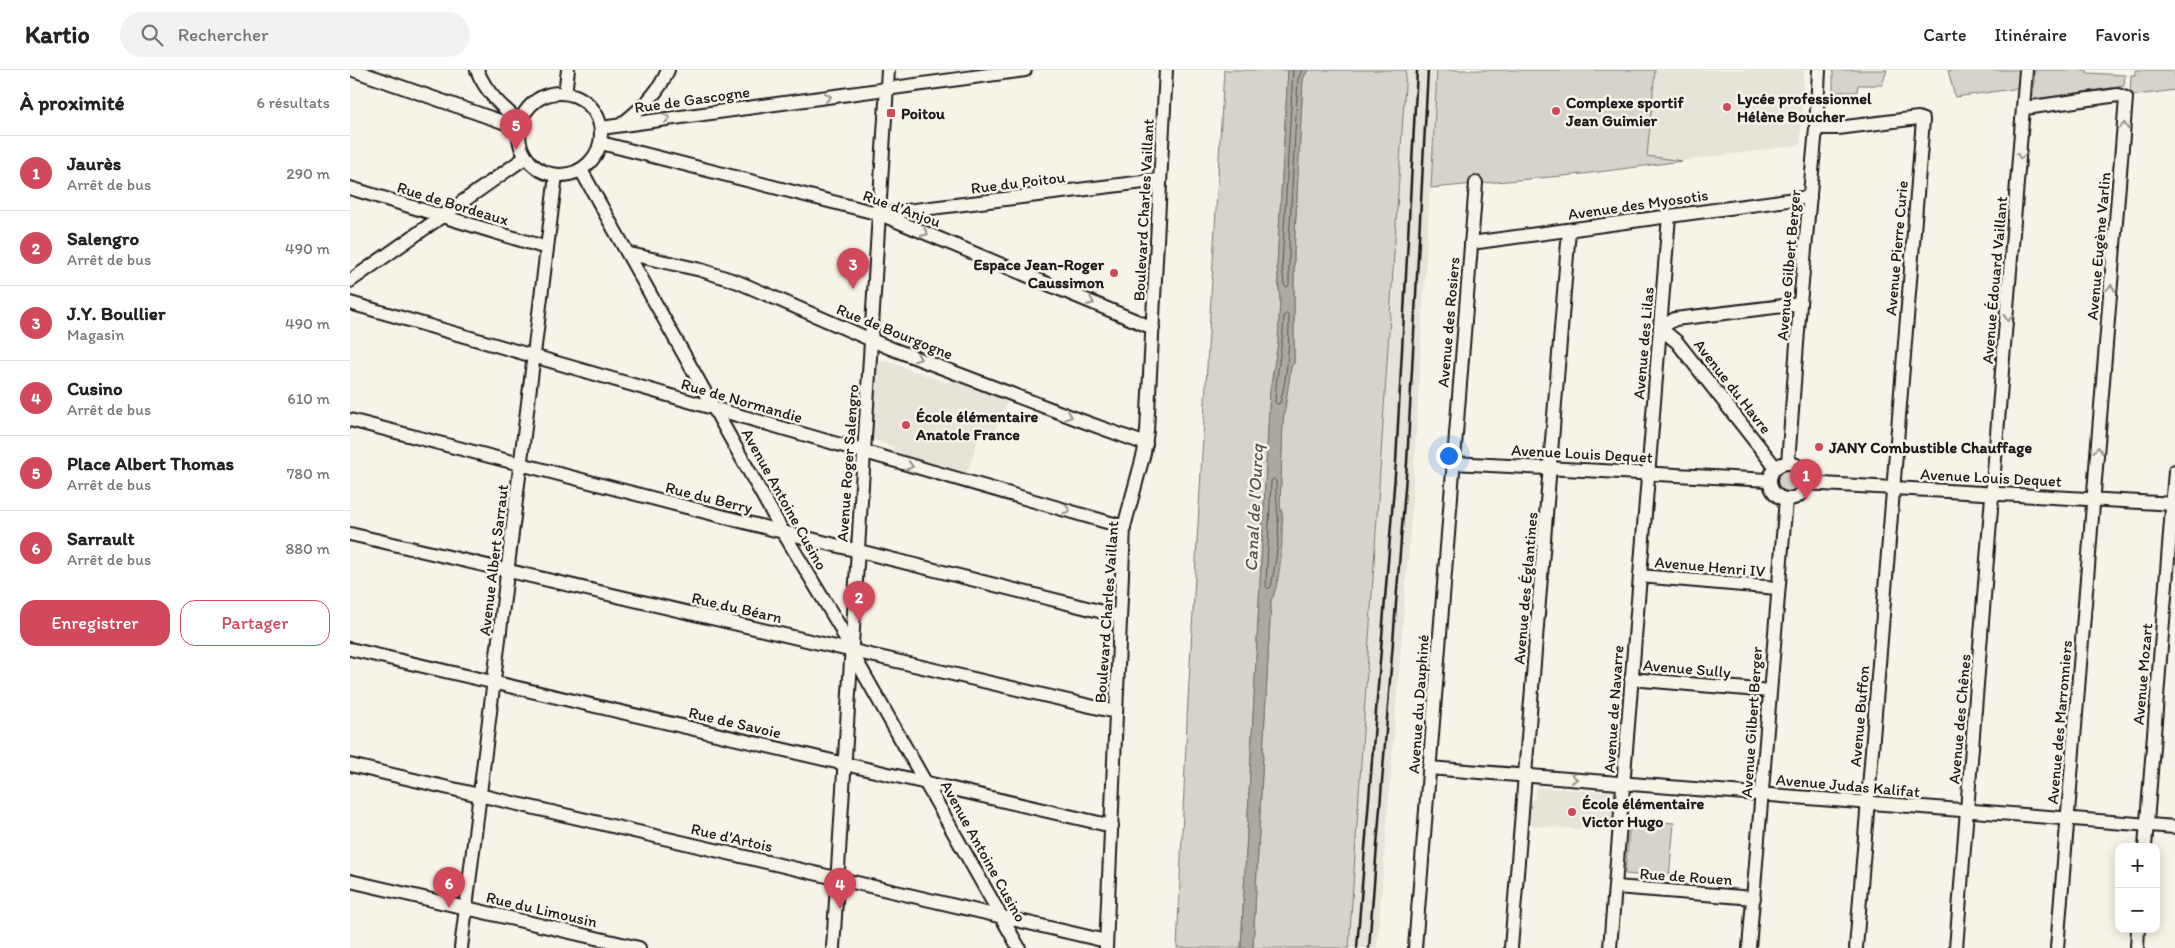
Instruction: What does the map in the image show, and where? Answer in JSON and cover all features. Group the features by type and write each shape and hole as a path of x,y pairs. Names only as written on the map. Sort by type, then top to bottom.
{"street":[{"path":"353,70 520,126"},
{"path":"477,70 484,84 499,104 520,126"},
{"path":"565,93 568,70"},
{"path":"622,124 650,99 668,70"},
{"name":"Avenue Roger Salengro","path":"833,948 888,70"},
{"name":"Rue de Gascogne","path":"601,128 1025,70"},
{"name":"Boulevard Charles Vaillant","path":"1106,945 1124,527 1146,444 1166,70"},
{"name":"Avenue Gilbert Berger","path":"1788,464 1816,128 1819,70"},
{"name":"Avenue Édouard Vaillant","path":"1994,493 2025,108 2026,70"},
{"path":"565,93 578,97 589,104 597,115 601,128 600,142 596,154 581,170 556,175 537,168 526,157 519,138 520,126 529,107 539,98 565,93"},
{"name":"Avenue Eugène Varlin","path":"2025,108 2118,95 2126,98 2094,499"},
{"name":"Avenue Pierre Curie","path":"1816,128 1838,128 1918,118 1922,120 1893,487"},
{"name":"Rue d'Anjou","path":"600,142 880,214 1153,328"},
{"path":"350,281 526,157"},
{"name":"Avenue Antoine Cusino","path":"581,170 630,254 783,532 840,627 1019,948"},
{"name":"Avenue Albert Sarraut","path":"461,948 556,175"},
{"name":"Rue du Poitou","path":"880,214 1160,180"},
{"name":"Avenue des Rosiers","path":"1453,463 1476,183"},
{"name":"Rue de Bordeaux","path":"350,188 440,217 452,218 547,248"},
{"name":"Avenue des Myosotis","path":"1471,243 1810,197"},
{"name":"Avenue des Lilas","path":"1648,473 1670,216"},
{"name":"Avenue des Églantines","path":"1511,948 1569,230"},
{"name":"Rue de Bourgogne","path":"630,254 700,270 738,282 872,340 1146,444"},
{"name":"Rue de Normandie","path":"350,303 1124,527"},
{"path":"1660,328 1675,319 1800,304"},
{"name":"Avenue du Havre","path":"1660,328 1677,342 1776,468"},
{"name":"Rue du Berry","path":"350,420 783,532 1119,616"},
{"name":"Avenue Louis Dequet","path":"1453,463 1770,480"},
{"name":"Avenue du Dauphiné","path":"1415,948 1453,463"},
{"path":"1788,464 1801,469 1806,483 1801,494 1791,499 1776,495 1770,486 1770,480 1776,468 1788,464"},
{"name":"Avenue Mozart","path":"2144,843 2174,504 2175,471"},
{"name":"Avenue de Navarre","path":"1610,948 1648,473"},
{"name":"Avenue Louis Dequet","path":"1806,483 2174,504"},
{"name":"Avenue Buffon","path":"1856,948 1893,487"},
{"name":"Avenue des Chênes","path":"1956,948 1994,493"},
{"name":"Avenue Gilbert Berger","path":"1749,948 1777,588 1786,499"},
{"name":"Avenue des Marronniers","path":"2057,948 2094,499"},
{"name":"Rue du Béarn","path":"350,534 1116,712"},
{"name":"Avenue Henri IV","path":"1640,576 1777,588"},
{"name":"Rue de Savoie","path":"350,649 845,764 927,785 1112,826"},
{"name":"Avenue Sully","path":"1631,680 1770,691"},
{"name":"Rue d'Artois","path":"350,765 1002,916 1106,945"},
{"name":"Avenue Judas Kalifat","path":"1429,768 2175,827"},
{"name":"Rue du Limousin","path":"350,881 639,948"},
{"name":"Rue de Rouen","path":"1616,887 1754,898"},
{"path":"2137,948 2138,933"}],"shaded area":[{"path":"1224,70 1288,70 1277,266 1280,299 1278,343 1270,391 1241,948 1177,948 1188,699"},
{"path":"1308,70 1406,70 1349,948 1253,948 1271,600 1274,595 1283,516 1280,506 1283,421 1291,367 1294,363 1294,253 1303,79"},
{"path":"1406,70 1437,70 1411,518 1377,948 1349,948"},
{"name":"Complexe sportif Jean Guimier","path":"1437,70 1655,70 1647,156 1682,161 1583,174 1431,188"},
{"name":"Lycée professionnel Hélène Boucher","path":"1655,70 1804,70 1800,145 1682,161 1647,156"},
{"path":"1833,70 1887,70 1882,85 1858,85 1857,92 1833,92"},
{"path":"1948,70 2021,70 2020,86 2013,89 1955,97"},
{"path":"2035,70 2087,70 2087,73 2125,75 2124,86 2036,99 2033,96"},
{"path":"2135,70 2175,70 2175,90 2130,96 2131,75 2135,75"},
{"path":"884,360 948,383 950,378 1008,400 991,439 979,435 967,475 892,453 894,447 872,439 876,367"},
{"path":"1787,467 1797,471 1801,481 1797,491 1787,495 1777,491 1773,481 1777,471"},
{"name":"École élémentaire Victor Hugo","path":"1536,787 1602,792 1603,788 1614,788 1616,791 1613,832 1528,825 1531,799 1535,799"},
{"path":"1630,819 1674,823 1669,878 1625,874"}],"water":[{"path":"1288,70 1308,70 1303,79 1294,253 1294,363 1291,367 1283,421 1280,506 1282,540 1280,568 1271,600 1253,948 1241,948 1270,391 1278,343 1280,299 1277,266"}],"railway":[{"path":"1357,948 1396,462 1417,70"},
{"path":"1369,948 1407,463 1428,70"}],"place":[{"name":"Lycée professionnel Hélène Boucher","path":"1727,107"},
{"name":"Complexe sportif Jean Guimier","path":"1556,111"},
{"name":"Poitou","path":"891,113"},
{"name":"Place Albert Thomas","path":"516,150"},
{"name":"Espace Jean-Roger Caussimon","path":"1114,273"},
{"name":"J.Y. Boullier","path":"853,289"},
{"name":"École élémentaire Anatole France","path":"906,425"},
{"name":"JANY Combustible Chauffage","path":"1819,447"},
{"name":"Jaurès","path":"1806,500"},
{"name":"Salengro","path":"859,622"},
{"name":"École élémentaire Victor Hugo","path":"1572,812"},
{"name":"Sarrault","path":"449,908"},
{"name":"Cusino","path":"840,909"}],"water label":[{"name":"Canal de l'Ourcq","path":"1254,508"}]}
